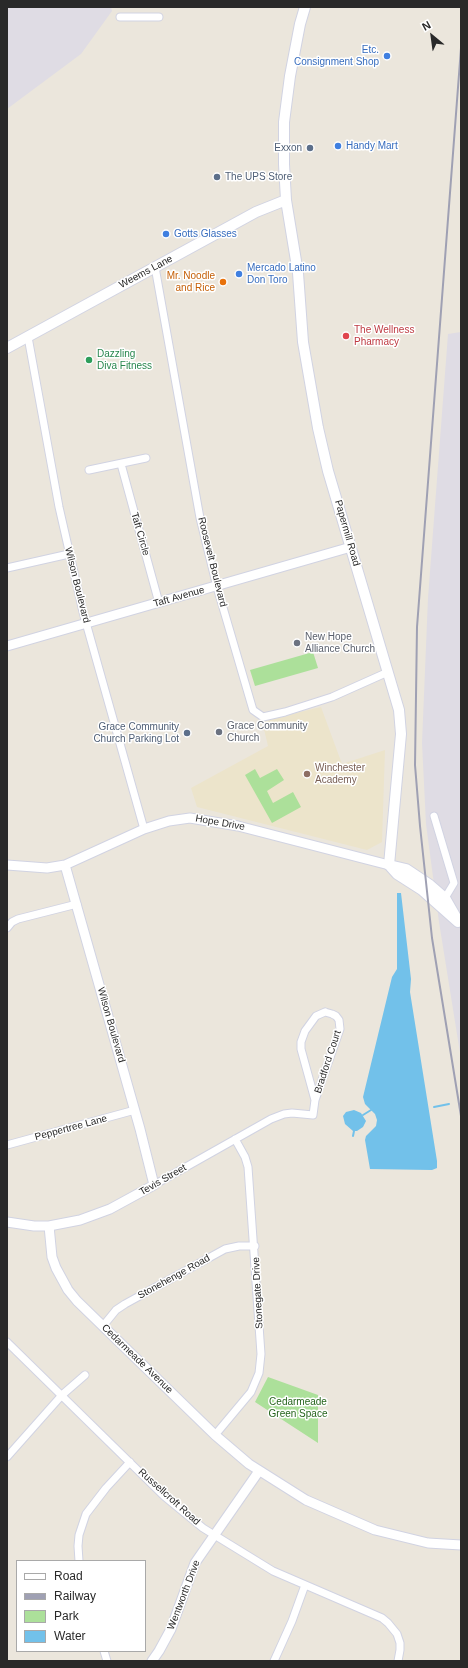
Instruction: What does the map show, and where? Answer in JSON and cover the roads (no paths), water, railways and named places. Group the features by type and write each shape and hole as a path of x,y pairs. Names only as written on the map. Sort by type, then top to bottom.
{"main road":[{"name":"Papermill Road","path":"305,7 300,24 290,76 284,122 286,200 298,273 302,334 315,417 328,471 400,710 401,721 390,865"},
{"name":"Weems Lane","path":"7,348 256,212 286,200"},
{"path":"390,865 406,869 430,884 445,898 460,924"},
{"path":"390,865 397,874 422,890 460,924"}],"street":[{"path":"120,17 159,17"},
{"name":"Roosevelt Boulevard","path":"155,267 197,501 217,587 252,707 255,712 261,716 268,716 327,699 388,672"},
{"name":"Wilson Boulevard","path":"28,337 69,554 86,624 144,829"},
{"path":"89,470 146,458"},
{"name":"Taft Circle","path":"121,464 159,603"},
{"name":"Taft Avenue","path":"7,646 217,587 351,547"},
{"path":"7,568 69,554"},
{"path":"434,816 454,883 445,898"},
{"name":"Hope Drive","path":"7,865 17,867 47,868 65,865 144,829 169,821 190,818 238,826 390,865"},
{"name":"Wilson Boulevard","path":"65,865 135,1110 154,1185"},
{"path":"7,928 12,922 18,919 77,904"},
{"name":"Bradford Court","path":"313,1115 315,1100 340,1029 339,1020 336,1016 329,1012 316,1016 305,1031 301,1042 315,1100"},
{"name":"Peppertree Lane","path":"7,1145 135,1110"},
{"name":"Tevis Street","path":"7,1222 34,1226 49,1226 74,1222 93,1216 126,1201 271,1119 284,1114 300,1113 313,1115"},
{"name":"Stonegate Drive","path":"215,1435 252,1392 261,1365 262,1354 248,1167 245,1157 235,1139"},
{"name":"Cedarmeade Avenue","path":"49,1226 52,1257 61,1280 78,1301 215,1435 259,1471 306,1500 375,1530 428,1543 461,1545"},
{"name":"Stonehenge Road","path":"103,1326 116,1310 125,1304 225,1249 239,1246 255,1246"},
{"name":"Russellcroft Road","path":"8,1347 62,1395 164,1496 213,1535 273,1571 382,1618 397,1634 400,1643 398,1661"},
{"path":"7,1457 62,1395 84,1374"},
{"path":"79,1560 79,1535 86,1514 106,1488 130,1462"},
{"name":"Wentworth Drive","path":"152,1661 171,1629 195,1563 213,1535 259,1471"},
{"path":"274,1661 292,1621 304,1585"}],"water":[{"path":"397,893 401,893 411,979 410,992 437,1161 437,1168 432,1170 370,1169 365,1140 366,1136 376,1126 377,1120 375,1114 365,1104 363,1097 392,977 397,969"},
{"path":"354,1110 361,1113 366,1121 363,1127 357,1131 353,1131 345,1124 343,1116 346,1112"}],"waterway":[{"path":"434,1107 449,1104"},
{"path":"363,1115 371,1110"},
{"path":"353,1136 354,1131"}],"railway":[{"path":"461,48 417,627 415,765 432,938 461,1116"}],"place":[{"name":"Etc. Consignment Shop","path":"387,56"},
{"name":"Handy Mart","path":"338,146"},
{"name":"Exxon","path":"310,148"},
{"name":"The UPS Store","path":"217,177"},
{"name":"Gotts Glasses","path":"166,234"},
{"name":"Mercado Latino Don Toro","path":"239,274"},
{"name":"Mr. Noodle and Rice","path":"223,282"},
{"name":"The Wellness Pharmacy","path":"346,336"},
{"name":"Dazzling Diva Fitness","path":"89,360"},
{"name":"New Hope Alliance Church","path":"297,643"},
{"name":"Grace Community Church","path":"219,732"},
{"name":"Grace Community Church Parking Lot","path":"187,733"},
{"name":"Winchester Academy","path":"307,774"}],"park label":[{"name":"Cedarmeade Green Space","path":"298,1408"}]}
